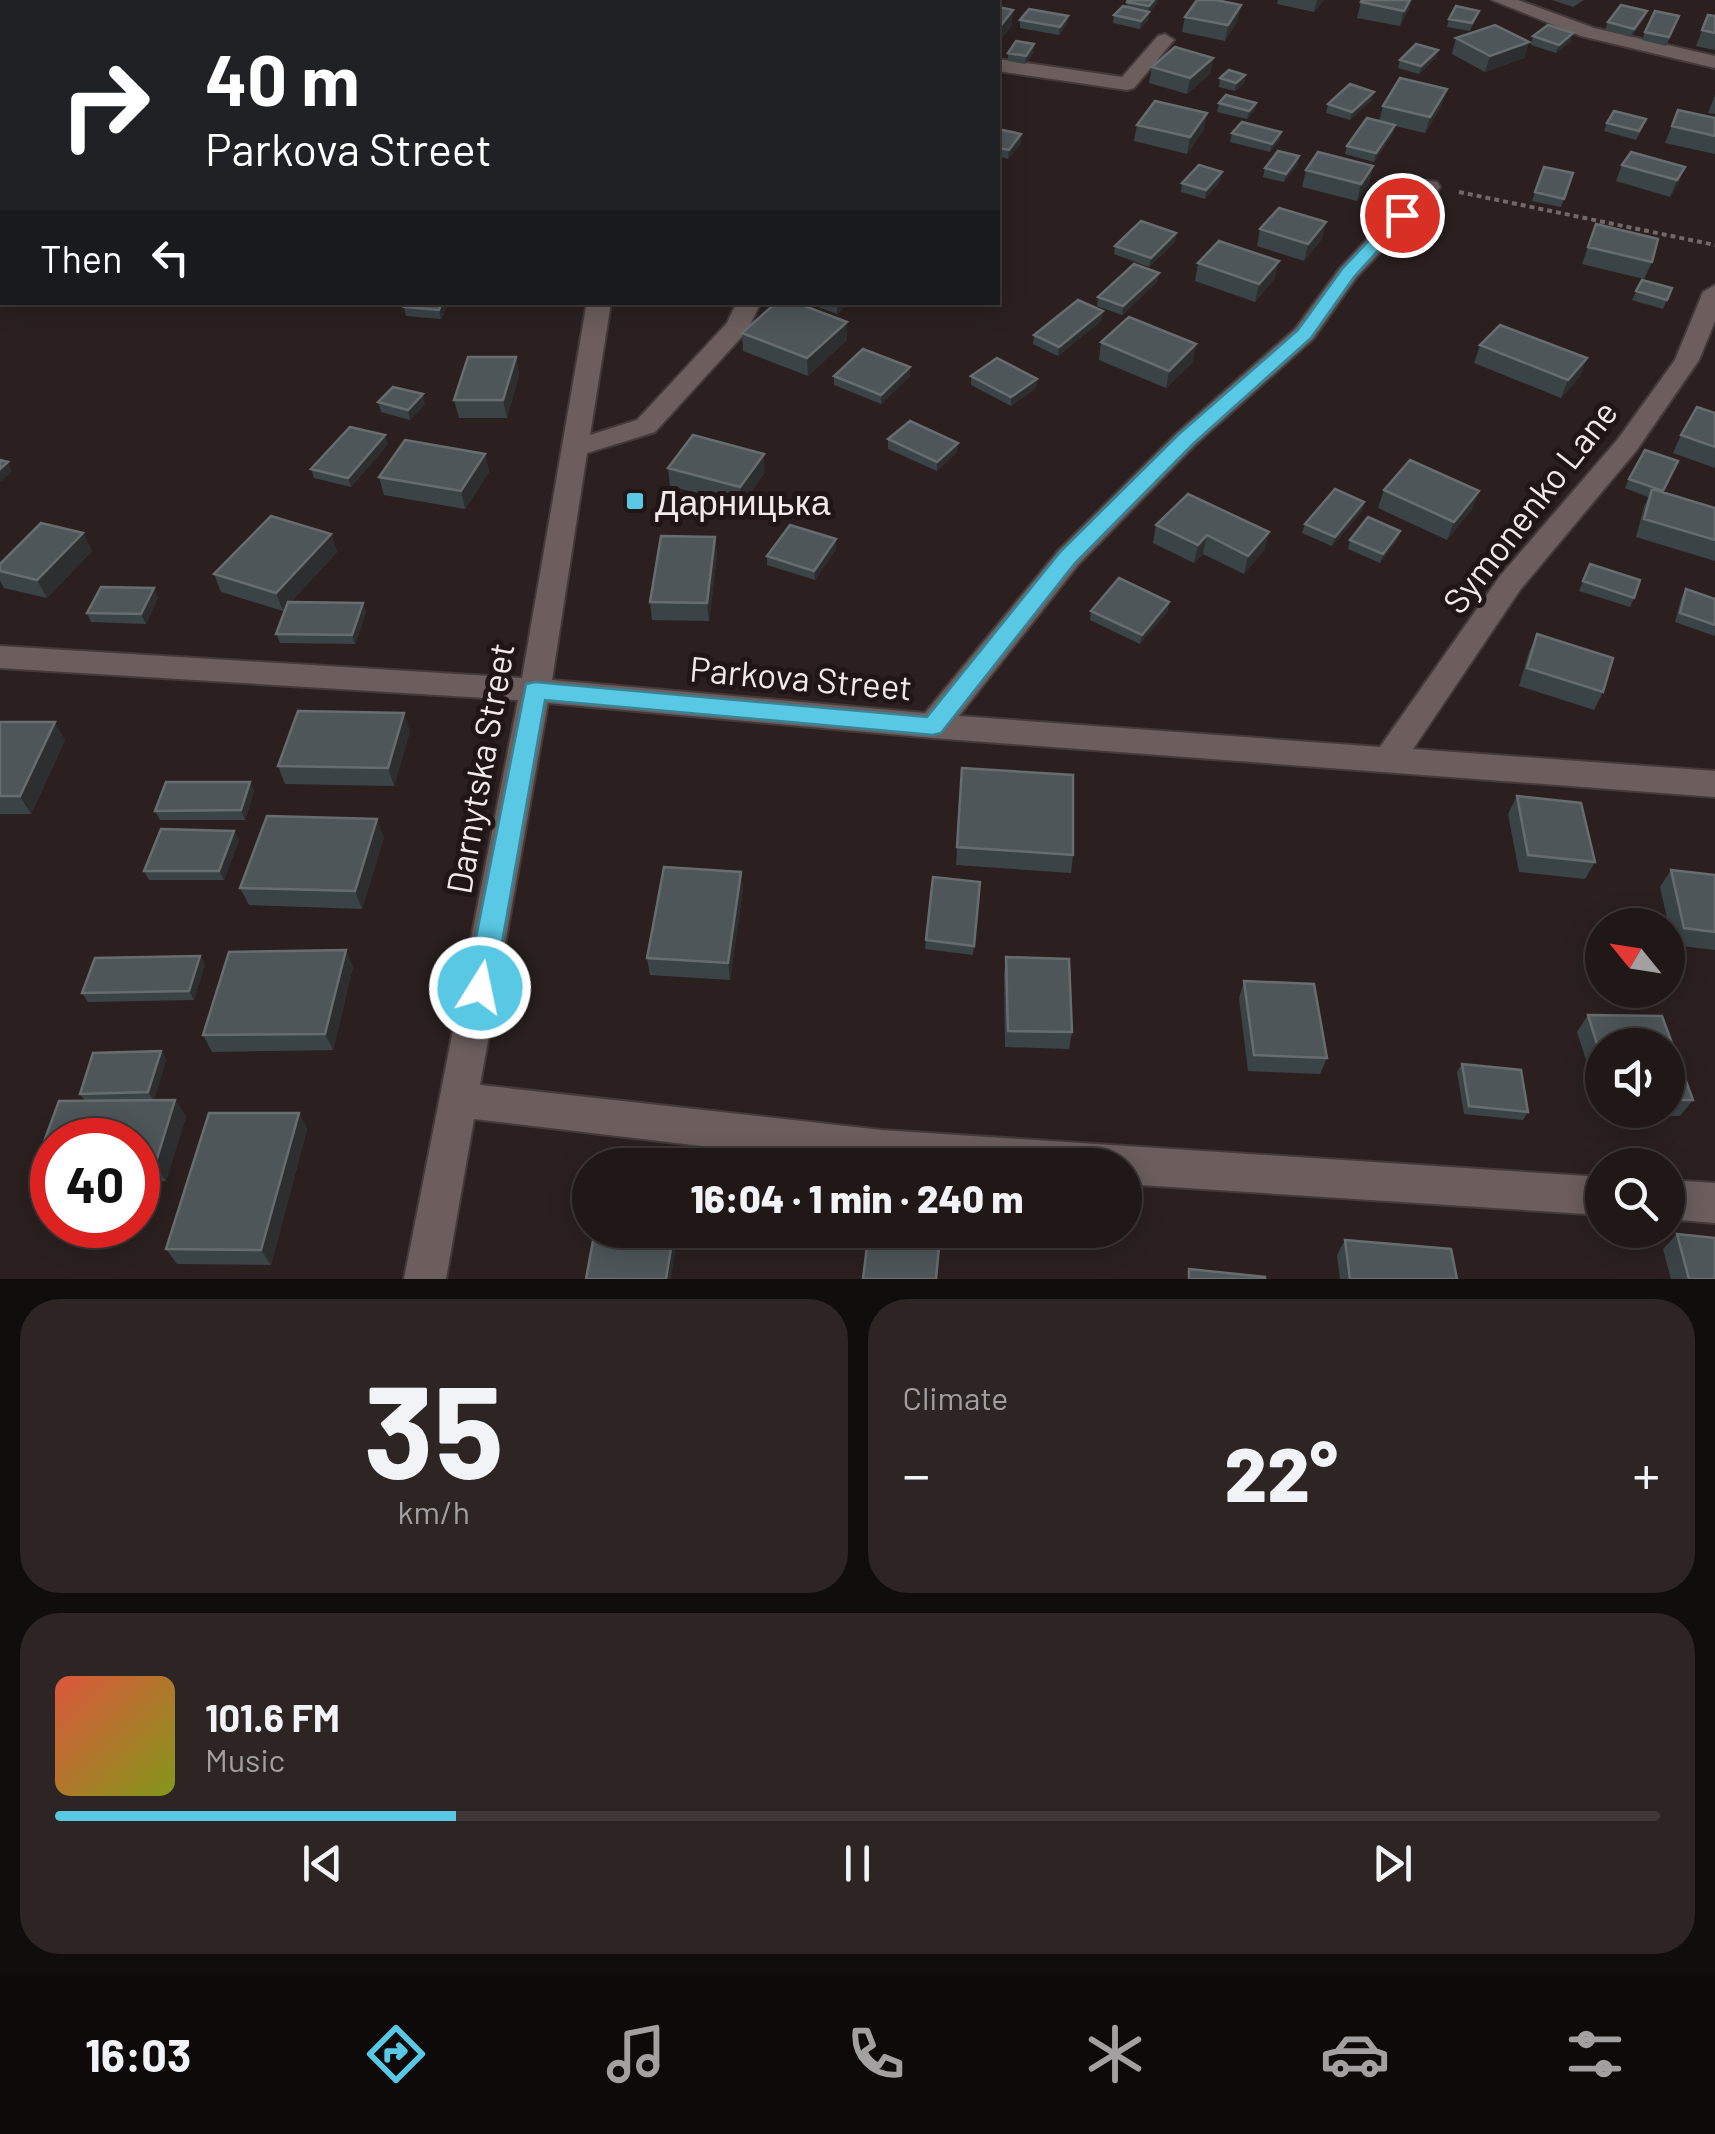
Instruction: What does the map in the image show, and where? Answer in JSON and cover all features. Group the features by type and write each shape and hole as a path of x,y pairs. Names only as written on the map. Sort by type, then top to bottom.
{"street":[{"path":"1501,0 1588,32 1715,62"},
{"path":"1000,65 1128,84 1165,40"},
{"path":"933,726 1068,558 1186,439 1304,334 1348,273 1428,186"},
{"name":"Symonenko Lane","path":"1388,760 1510,583 1627,445 1688,360 1715,292"},
{"name":"Darnytska Street","path":"425,1279 535,690 599,305"},
{"path":"576,448 646,426 738,326 748,305"},
{"name":"Parkova Street","path":"0,658 535,690 933,726 1715,784"},
{"path":"460,1100 873,1148"},
{"path":"1142,1166 1585,1195"},
{"path":"1685,1201 1715,1203"}],"path":[{"path":"1428,186 1715,245"}],"building":[{"path":"1128,0 1154,0 1149,6"},
{"path":"1197,0 1241,5 1228,25 1185,17"},
{"path":"1362,0 1410,0 1404,11"},
{"path":"1621,5 1647,11 1634,29 1608,22"},
{"path":"1123,6 1149,12 1141,21 1114,15"},
{"path":"1456,6 1479,11 1472,23 1449,19"},
{"path":"1000,7 1013,10 1000,26"},
{"path":"1029,9 1068,16 1060,27 1020,20"},
{"path":"1655,11 1679,16 1669,37 1645,32"},
{"path":"1708,15 1715,16 1715,33 1702,30"},
{"path":"1495,25 1529,42 1490,56 1456,38"},
{"path":"1548,25 1573,33 1559,45 1533,36"},
{"path":"1016,41 1034,44 1026,56 1008,53"},
{"path":"1416,44 1438,50 1421,66 1400,60"},
{"path":"1175,47 1213,58 1190,78 1152,67"},
{"path":"1229,70 1245,75 1236,83 1220,78"},
{"path":"1400,78 1447,89 1430,117 1383,106"},
{"path":"1350,84 1374,92 1352,112 1328,104"},
{"path":"1226,95 1256,103 1249,111 1219,103"},
{"path":"1155,101 1207,113 1190,137 1137,125"},
{"path":"1678,110 1715,118 1715,136 1672,126"},
{"path":"1614,111 1646,119 1639,131 1607,123"},
{"path":"1367,118 1395,125 1376,153 1347,146"},
{"path":"1242,122 1281,132 1272,144 1232,133"},
{"path":"1000,129 1021,134 1009,150 1000,148"},
{"path":"1278,151 1299,156 1286,174 1265,168"},
{"path":"1318,152 1373,166 1361,184 1306,170"},
{"path":"1631,152 1685,167 1677,180 1622,165"},
{"path":"1199,165 1222,172 1206,190 1182,183"},
{"path":"1544,167 1573,173 1564,199 1535,192"},
{"path":"1279,208 1326,222 1308,244 1260,229"},
{"path":"1141,221 1176,233 1151,258 1115,246"},
{"path":"1596,224 1658,239 1652,262 1588,247"},
{"path":"1219,241 1279,261 1259,284 1198,263"},
{"path":"1134,264 1159,273 1123,306 1098,297"},
{"path":"1642,280 1672,288 1667,300 1636,291"},
{"path":"1078,300 1103,311 1059,347 1034,335"},
{"path":"405,305 441,305 439,310"},
{"path":"774,305 802,305 847,322 807,358 742,333"},
{"path":"1129,317 1196,344 1169,371 1101,342"},
{"path":"1500,325 1587,358 1568,380 1480,345"},
{"path":"863,349 910,367 881,395 834,376"},
{"path":"468,357 516,357 503,400 454,400"},
{"path":"997,358 1037,379 1011,397 971,376"},
{"path":"393,387 423,394 408,410 378,402"},
{"path":"1697,407 1715,413 1715,447 1681,435"},
{"path":"910,421 958,443 937,462 888,439"},
{"path":"350,427 385,435 348,478 311,469"},
{"path":"693,435 764,454 740,487 668,468"},
{"path":"405,440 485,454 461,491 379,477"},
{"path":"1645,450 1678,461 1663,491 1629,479"},
{"path":"1410,460 1479,491 1454,522 1384,490"},
{"path":"1335,489 1364,502 1335,537 1305,524"},
{"path":"1652,489 1715,508 1715,540 1644,519"},
{"path":"1188,494 1269,532 1248,556 1207,535 1198,545 1156,525"},
{"path":"271,516 331,534 276,593 214,574"},
{"path":"1368,517 1400,531 1383,554 1350,540"},
{"path":"41,523 83,533 37,580 0,571 0,564"},
{"path":"790,525 836,539 814,571 767,556"},
{"path":"661,536 715,537 707,603 650,602"},
{"path":"1590,564 1640,580 1634,598 1583,581"},
{"path":"1119,578 1169,602 1142,635 1091,611"},
{"path":"101,587 154,588 141,614 87,613"},
{"path":"1686,589 1715,599 1715,625 1680,613"},
{"path":"288,602 363,603 352,635 276,634"},
{"path":"1537,634 1613,658 1603,692 1527,668"},
{"path":"298,711 404,713 388,768 278,766"},
{"path":"0,722 55,722 20,796 0,796"},
{"path":"962,768 1073,775 1073,855 957,847"},
{"path":"166,782 250,782 241,810 155,811"},
{"path":"1517,796 1581,803 1595,862 1528,855"},
{"path":"267,816 377,819 355,891 240,888"},
{"path":"161,829 234,831 219,871 144,871"},
{"path":"664,867 741,872 728,963 647,958"},
{"path":"1671,870 1715,875 1715,932 1685,928 1685,908 1680,908"},
{"path":"933,877 980,882 974,946 926,940"},
{"path":"346,950 325,1034 203,1035 229,952"},
{"path":"200,956 189,991 82,993 95,958"},
{"path":"1006,957 1069,959 1072,1032 1008,1031"},
{"path":"1244,981 1314,984 1327,1058 1254,1055"},
{"path":"1588,1015 1662,1016 1666,1028 1592,1028"},
{"path":"161,1051 148,1092 80,1094 93,1053"},
{"path":"1462,1064 1521,1070 1528,1112 1469,1106"},
{"path":"1685,1078 1693,1100 1685,1100"},
{"path":"175,1100 160,1149 160,1118 53,1118 59,1101"},
{"path":"209,1113 299,1113 261,1250 166,1249"},
{"path":"1685,1235 1715,1238 1715,1279 1689,1279 1681,1248 1685,1248"},
{"path":"1345,1240 1451,1249 1457,1279 1350,1279"},
{"path":"592,1248 671,1248 666,1279 586,1279"},
{"path":"867,1248 939,1248 936,1279 863,1279"},
{"path":"1189,1269 1265,1277 1265,1279 1189,1279"}],"place":[{"name":"Дарницька","path":"635,501"}],"route":[{"path":"480,988 535,690 933,726 1068,558 1186,439 1304,334 1348,273 1402,215"}]}
